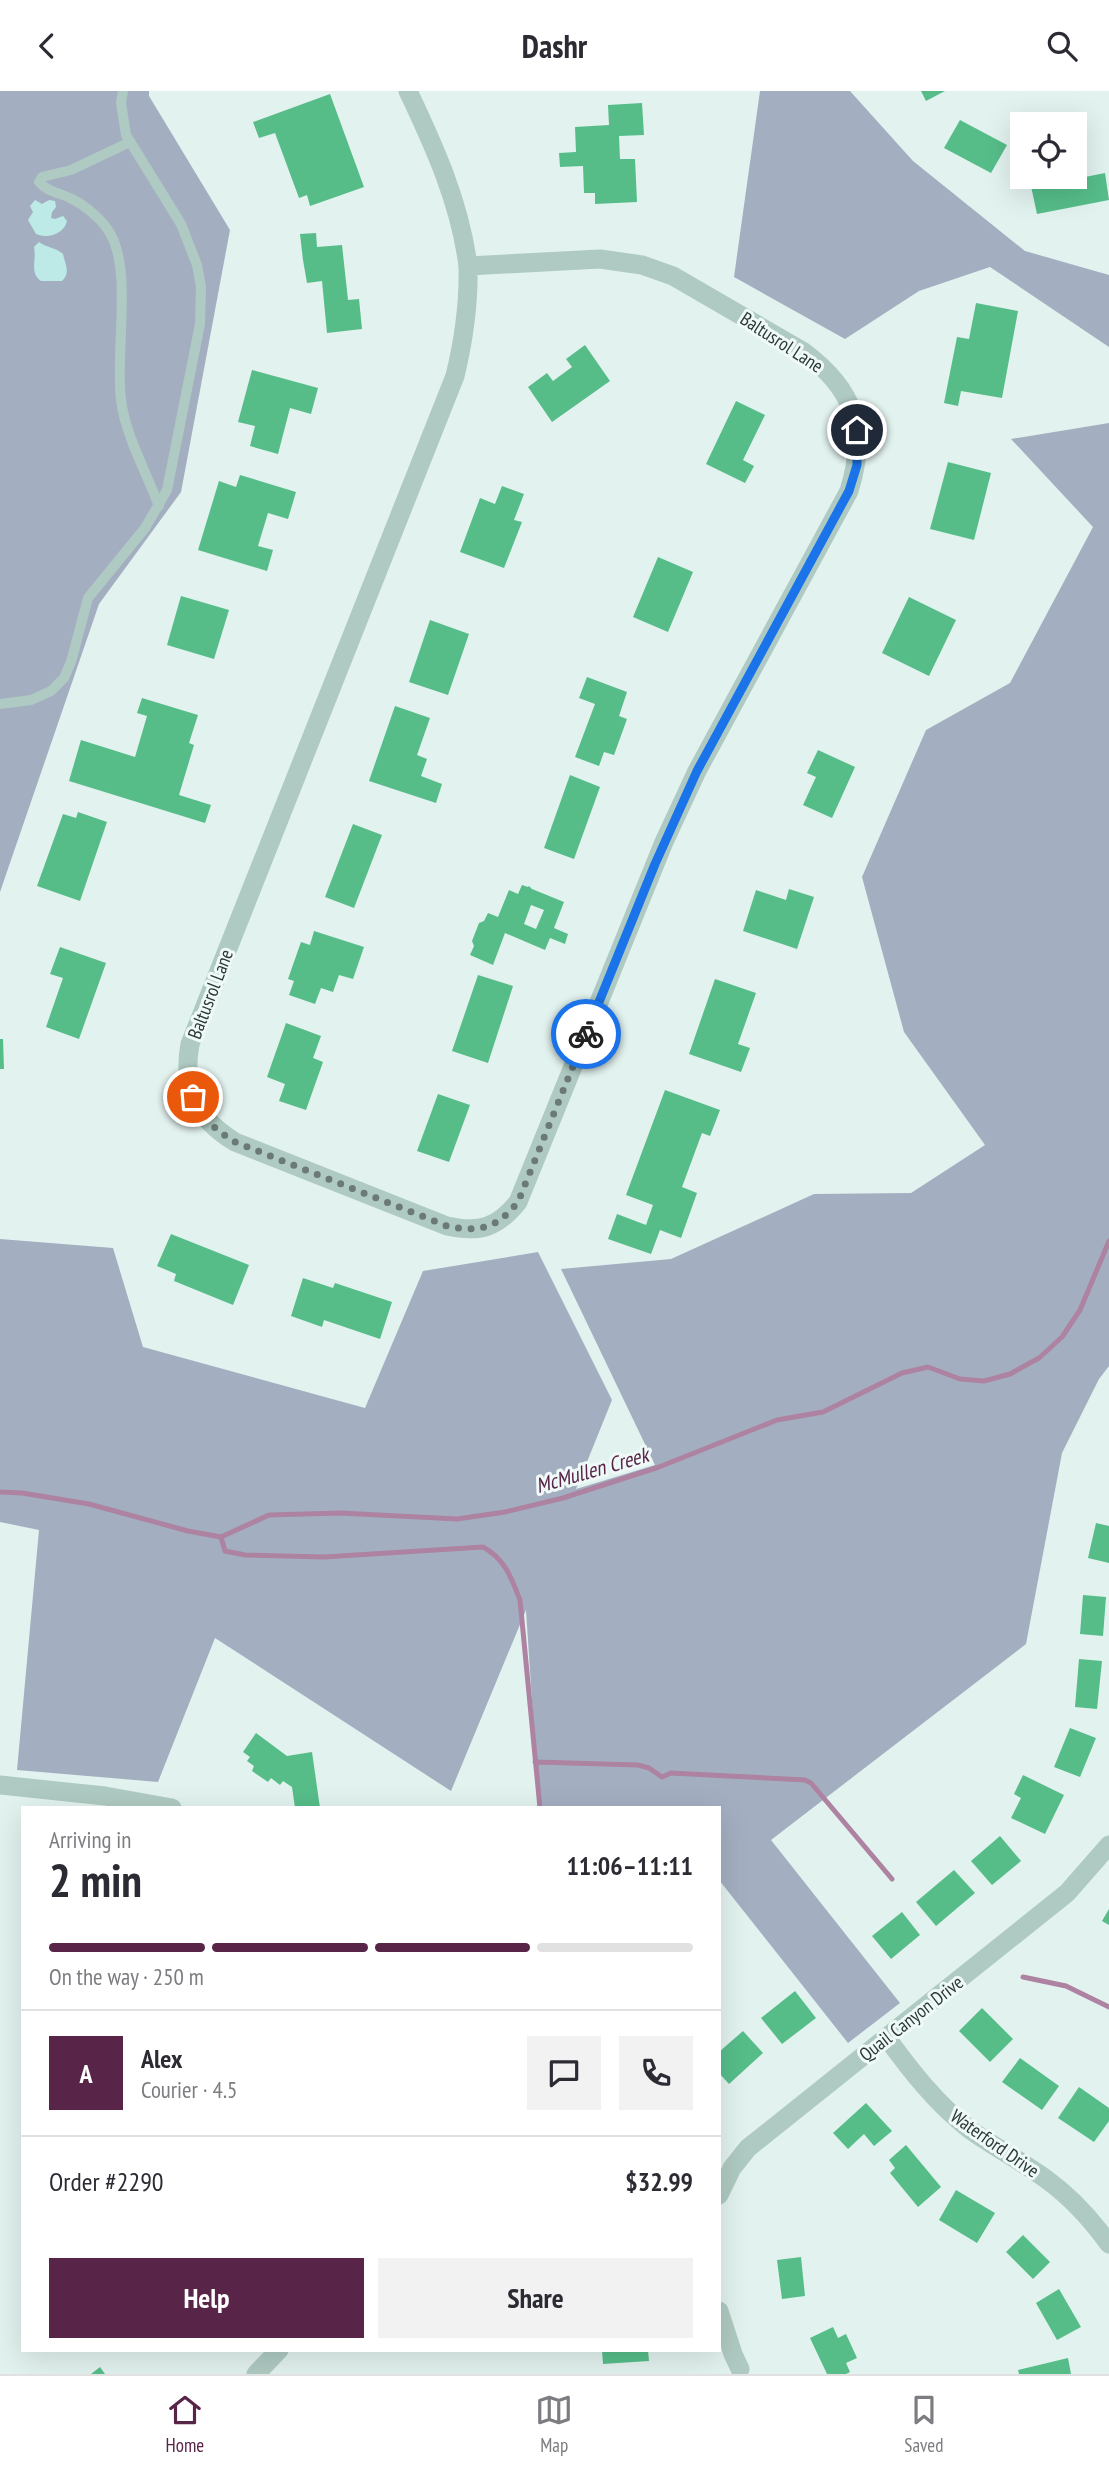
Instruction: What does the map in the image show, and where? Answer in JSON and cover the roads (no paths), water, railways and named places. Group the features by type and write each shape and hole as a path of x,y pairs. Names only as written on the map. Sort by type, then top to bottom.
{"street":[{"name":"Baltusrol Lane","path":"408,91 442,163 458,208 468,266 469,301 464,340 455,376 190,1044 188,1080 194,1101 205,1118 218,1132 235,1142 447,1226 476,1229 491,1226 509,1213 518,1202 664,842 697,771 849,491 859,447 852,409 839,386 822,365 673,277 642,265 600,259 468,266"},
{"path":"0,1785 105,1796 161,1806"},
{"name":"Quail Canyon Drive","path":"721,2191 732,2168 748,2148 1067,1893 1109,1845"},
{"name":"Waterford Drive","path":"887,2038 941,2105 970,2130 1049,2181 1083,2211 1109,2244"},
{"path":"721,2317 740,2369"},
{"path":"256,2374 277,2352"}],"lane":[{"path":"0,704 31,700 51,691 64,678 71,662 88,598 145,528 167,491 200,324 201,287 197,265 181,224 130,142 122,119 123,91"},
{"path":"130,142 71,170 42,177 39,182 48,189 73,199 105,225 112,236 121,282 121,400 159,506"}],"waterway":[{"name":"McMullen Creek","path":"0,1492 89,1504 188,1531 221,1537 269,1515 340,1513 457,1519 505,1512 563,1498 659,1467 777,1420 823,1412 902,1373 928,1367 960,1379 984,1381 1010,1374 1039,1358 1062,1337 1080,1310 1109,1241"},
{"path":"221,1537 225,1551 245,1555 324,1557 483,1547 497,1557 506,1569 520,1600 540,1806"},
{"path":"535,1762 638,1765 649,1768 662,1777 671,1773 805,1780 811,1783 892,1879"},
{"path":"1023,1977 1066,1986 1109,2007"}]}
